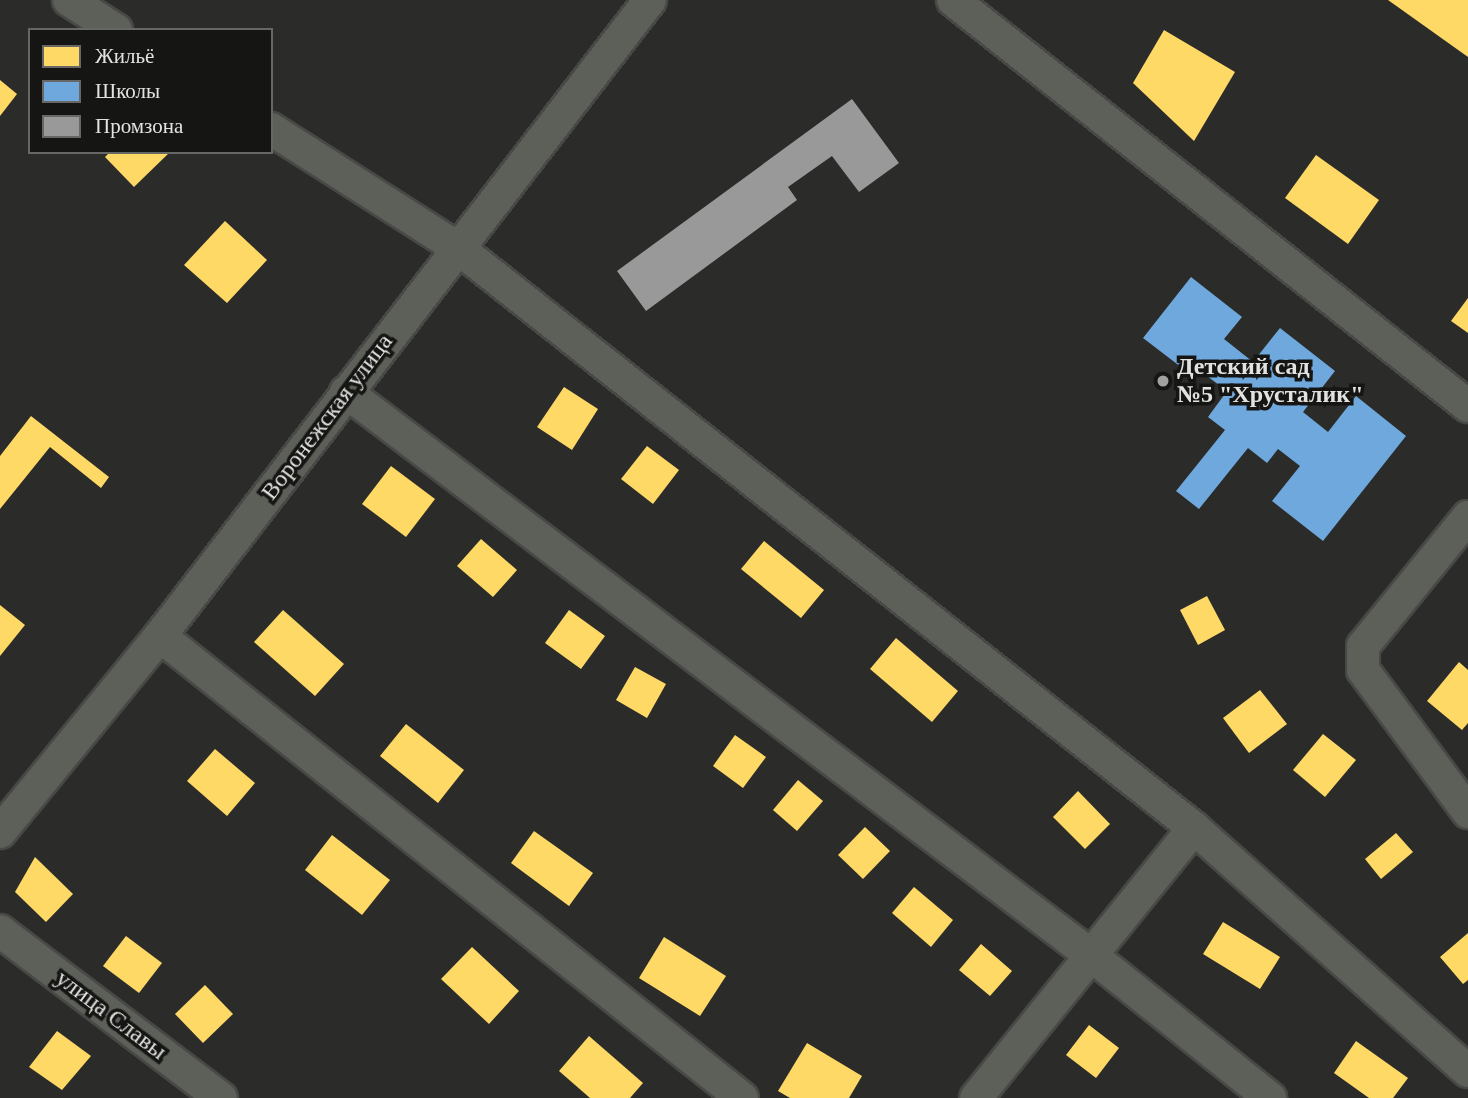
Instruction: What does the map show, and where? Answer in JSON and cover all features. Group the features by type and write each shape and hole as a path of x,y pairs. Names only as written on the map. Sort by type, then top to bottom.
{"street":[{"path":"69,0 113,28"},
{"name":"Воронежская улица","path":"0,832 160,636 650,0"},
{"path":"953,0 1468,406"},
{"path":"273,130 458,248 1194,828 1468,1071"},
{"path":"346,392 1092,956 1270,1098"},
{"path":"1468,517 1363,646 1363,670 1468,812"},
{"path":"160,636 742,1098"},
{"path":"976,1098 1194,828"},
{"name":"улица Славы","path":"0,931 221,1098"}],"building: Жильё":[{"path":"1388,0 1468,0 1468,57"},
{"path":"1164,30 1235,72 1194,141 1133,83"},
{"path":"0,80 17,94 0,116"},
{"path":"108,154 168,154 134,187 105,157"},
{"path":"1316,155 1379,200 1348,244 1285,198"},
{"path":"225,221 267,260 227,303 184,265"},
{"path":"1468,298 1468,333 1451,321"},
{"path":"564,387 598,409 572,450 537,427"},
{"path":"31,416 109,477 101,488 50,447 0,509 0,456"},
{"path":"647,446 679,470 653,504 621,479"},
{"path":"391,466 435,499 406,537 362,504"},
{"path":"481,539 517,570 493,597 457,566"},
{"path":"764,541 824,590 801,618 741,569"},
{"path":"1207,596 1225,630 1198,645 1180,610"},
{"path":"0,605 25,625 0,656"},
{"path":"283,610 344,664 315,696 254,642"},
{"path":"569,610 605,636 581,669 545,643"},
{"path":"896,638 958,691 932,722 870,669"},
{"path":"1459,662 1468,670 1468,723 1462,730 1427,701"},
{"path":"635,667 666,684 647,718 616,700"},
{"path":"1260,690 1287,724 1249,753 1223,718"},
{"path":"406,724 464,770 438,803 380,756"},
{"path":"1323,734 1356,760 1325,797 1293,770"},
{"path":"735,735 766,757 743,788 713,766"},
{"path":"215,749 255,783 227,816 187,781"},
{"path":"798,780 823,801 797,831 773,810"},
{"path":"1078,791 1110,824 1085,849 1053,817"},
{"path":"865,827 890,851 863,879 838,855"},
{"path":"534,831 593,873 569,906 511,863"},
{"path":"1396,833 1413,852 1381,879 1365,859"},
{"path":"332,835 390,880 362,915 305,870"},
{"path":"35,857 73,894 46,922 15,892"},
{"path":"914,887 953,920 931,947 892,913"},
{"path":"1223,922 1280,957 1260,989 1203,954"},
{"path":"1468,933 1468,980 1463,984 1440,957"},
{"path":"126,936 162,963 139,993 103,966"},
{"path":"664,937 726,976 700,1016 639,978"},
{"path":"981,944 1012,971 990,996 959,970"},
{"path":"472,947 519,991 489,1024 441,979"},
{"path":"205,985 233,1014 203,1043 175,1014"},
{"path":"1089,1025 1119,1048 1096,1078 1066,1055"},
{"path":"57,1031 91,1056 62,1090 29,1067"},
{"path":"589,1036 643,1083 630,1098 590,1098 559,1071"},
{"path":"1356,1041 1408,1078 1393,1098 1369,1098 1334,1073"},
{"path":"807,1043 862,1076 849,1098 790,1098 778,1091"}],"building: Школы":[{"name":"Детский сад №5 \"Хрусталик\"","path":"1191,277 1242,317 1224,339 1253,362 1280,328 1335,371 1303,412 1328,432 1356,396 1406,436 1323,541 1272,501 1300,466 1278,449 1267,463 1248,448 1199,509 1176,491 1225,430 1208,417 1227,391 1199,370 1194,377 1143,338"}],"building: Промзона":[{"path":"852,99 899,163 859,192 832,156 788,187 797,200 646,311 617,271"}],"place":[{"name":"Детский сад №5 \"Хрусталик\"","path":"1163,381"}]}
